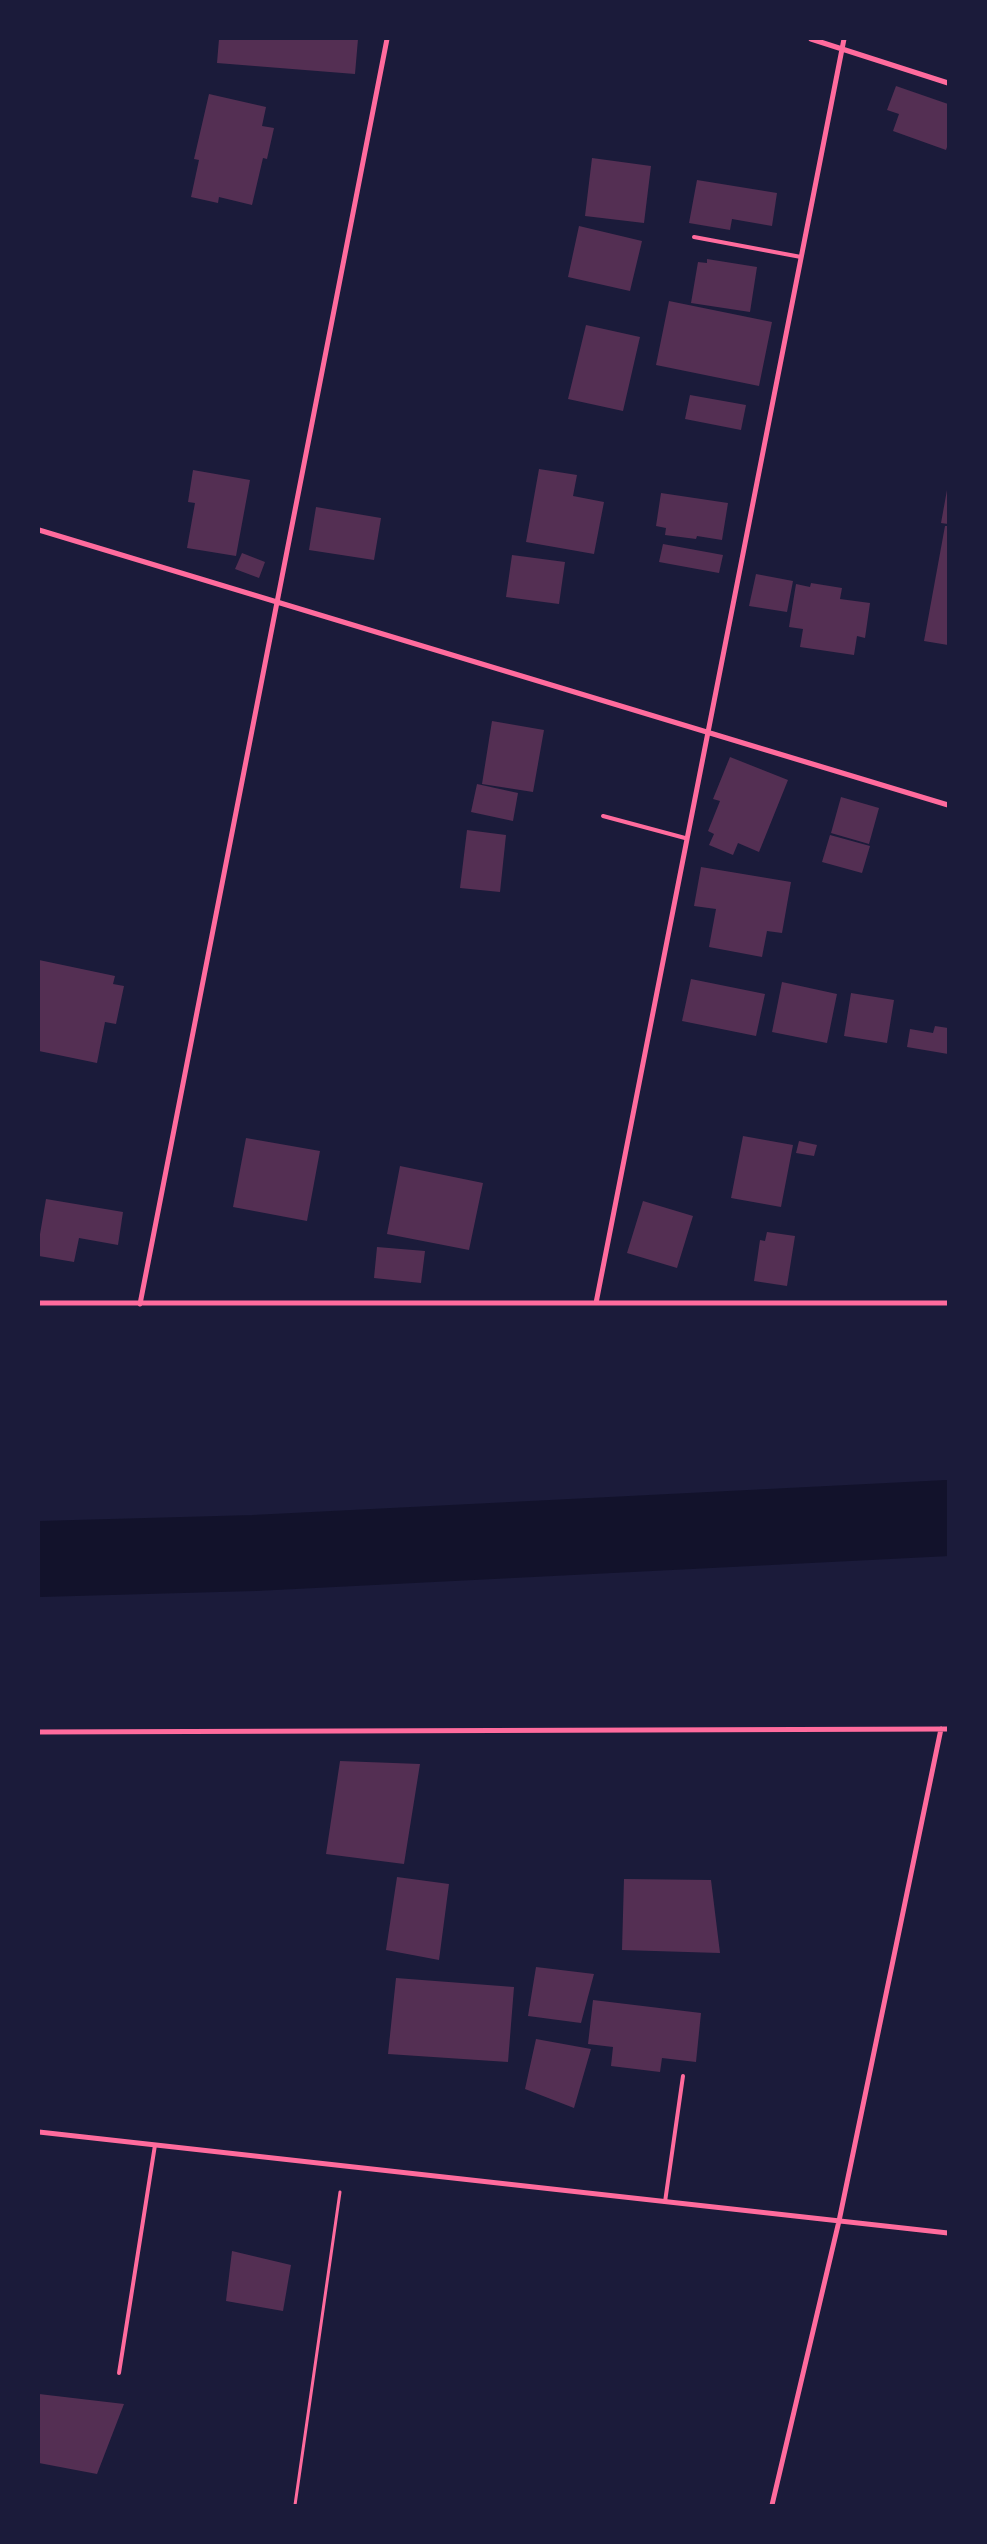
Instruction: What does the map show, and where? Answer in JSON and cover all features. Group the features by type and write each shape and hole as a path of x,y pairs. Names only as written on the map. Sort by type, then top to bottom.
{"street":[{"path":"140,1304 387,39"},
{"path":"812,39 948,83"},
{"path":"596,1303 685,838 844,39"},
{"path":"39,530 948,805"},
{"path":"39,1303 948,1302"},
{"path":"772,2505 839,2221 941,1729"},
{"path":"39,1732 948,1729"},
{"path":"39,2132 948,2233"}],"lane":[{"path":"694,237 801,257"},
{"path":"603,816 685,838"},
{"path":"665,2202 683,2076"},
{"path":"119,2373 155,2145"}],"path":[{"path":"295,2505 344,2166"}],"building":[{"path":"219,39 358,39 355,74 217,63"},
{"path":"896,86 948,104 948,144 946,150 893,131 899,114 887,110"},
{"path":"209,94 266,107 262,126 274,128 267,159 263,158 252,205 219,197 218,203 191,197 199,160 194,159"},
{"path":"592,158 651,166 644,223 585,216"},
{"path":"697,180 777,193 772,226 732,219 730,230 689,223"},
{"path":"579,226 642,241 630,291 568,277"},
{"path":"707,259 757,267 750,312 691,303 698,262 707,263"},
{"path":"669,301 772,322 759,386 656,365"},
{"path":"586,325 640,337 623,411 568,399"},
{"path":"690,395 746,405 741,430 685,419"},
{"path":"539,469 577,475 573,496 604,502 594,554 526,542"},
{"path":"193,470 250,480 236,556 187,548 195,503 188,502"},
{"path":"948,490 948,524 941,523"},
{"path":"661,493 728,503 722,540 697,536 696,539 665,535 666,528 656,526"},
{"path":"316,507 381,518 374,560 309,550"},
{"path":"945,526 948,526 948,645 924,641"},
{"path":"663,544 723,555 719,573 659,562"},
{"path":"242,553 265,562 259,578 235,569"},
{"path":"512,555 565,562 559,604 506,597"},
{"path":"756,574 793,581 787,612 749,606"},
{"path":"811,583 842,588 840,599 870,603 865,638 857,636 854,655 800,647 803,629 789,627 796,584 810,587"},
{"path":"492,721 544,730 533,792 482,784"},
{"path":"730,757 788,780 759,852 738,843 733,855 709,845 714,834 708,831 720,801 713,799"},
{"path":"477,784 518,793 513,821 471,812"},
{"path":"841,797 879,808 869,844 831,833"},
{"path":"467,830 506,835 500,892 460,888"},
{"path":"830,835 870,846 862,873 822,862"},
{"path":"701,867 791,882 782,933 767,931 762,957 709,947 716,909 694,906"},
{"path":"39,960 115,976 113,984 124,986 116,1024 105,1022 97,1063 39,1051"},
{"path":"691,979 765,994 756,1036 682,1021"},
{"path":"782,982 837,994 827,1043 772,1032"},
{"path":"851,993 894,1000 887,1043 844,1036"},
{"path":"935,1026 948,1028 948,1054 907,1047 910,1029 933,1033"},
{"path":"743,1136 793,1145 781,1207 731,1198"},
{"path":"246,1138 320,1151 307,1221 233,1207"},
{"path":"799,1141 817,1145 814,1156 796,1153"},
{"path":"400,1166 483,1183 469,1250 387,1234"},
{"path":"46,1199 123,1212 118,1245 79,1238 74,1262 39,1256 39,1240"},
{"path":"643,1201 693,1216 677,1268 627,1253"},
{"path":"767,1232 795,1236 787,1286 754,1281 760,1240 765,1241"},
{"path":"377,1247 425,1251 421,1283 374,1278"},
{"path":"340,1761 420,1764 404,1864 326,1854"},
{"path":"397,1877 449,1884 439,1960 386,1950"},
{"path":"624,1879 711,1880 720,1953 622,1950"},
{"path":"536,1967 594,1974 581,2023 528,2016"},
{"path":"396,1978 514,1987 508,2062 388,2054"},
{"path":"593,2000 701,2013 696,2062 662,2058 660,2072 611,2066 613,2047 588,2044"},
{"path":"536,2039 591,2049 574,2108 525,2089"},
{"path":"232,2251 291,2265 283,2311 226,2301"},
{"path":"39,2394 124,2404 97,2474 39,2463"}],"waterway":[{"path":"39,1559 254,1553 948,1518"}]}
